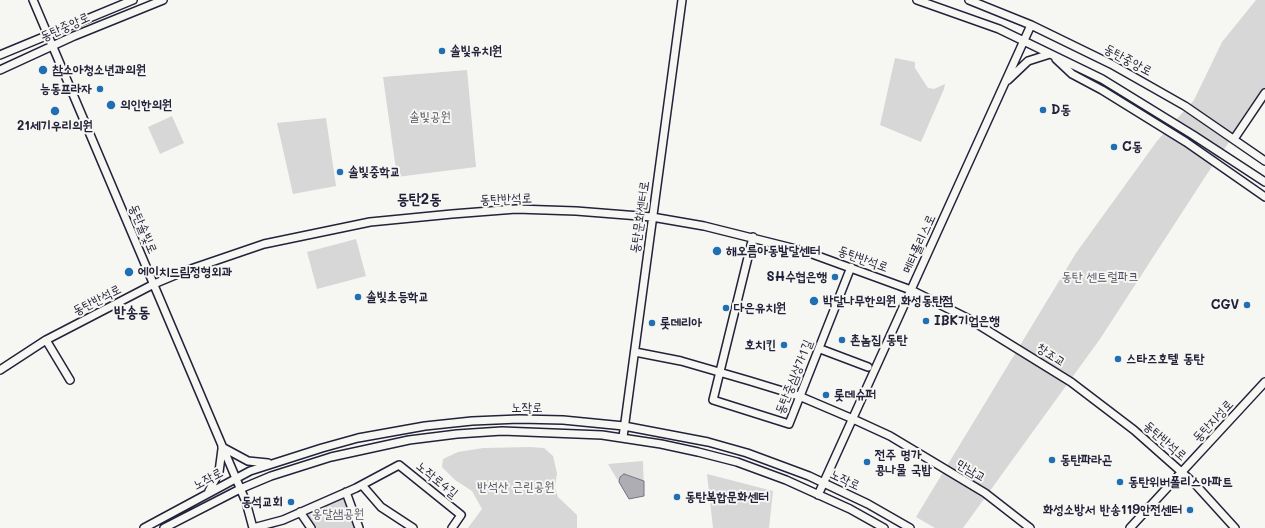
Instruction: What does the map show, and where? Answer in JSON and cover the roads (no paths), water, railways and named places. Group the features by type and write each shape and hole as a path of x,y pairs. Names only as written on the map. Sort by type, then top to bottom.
{"street":[{"name":"동탄솔빛로","path":"33,0 240,489"},
{"name":"동탄중앙로","path":"0,54 133,0"},
{"name":"동탄중앙로","path":"0,70 53,45 163,0"},
{"name":"동탄문화센터로","path":"623,437 682,0"},
{"path":"917,0 968,17 1024,40 1116,87 1265,182"},
{"name":"동탄중앙로","path":"970,0 1031,25 1111,64 1157,89 1265,160"},
{"name":"메타폴리스로","path":"818,495 1031,25"},
{"path":"1005,83 1028,61 1050,54"},
{"path":"1050,54 1072,74 1102,90 1186,142 1265,197"},
{"path":"1234,139 1265,93"},
{"name":"동탄반석로","path":"0,370 46,340 154,284 185,271 264,244 370,222 516,210 584,212 652,217 704,226 753,237 804,251 911,290 969,319 1018,348"},
{"name":"동탄중심상가1길","path":"753,237 713,400 789,424 851,267"},
{"path":"46,340 70,380"},
{"name":"창조교","path":"1018,348 1071,382"},
{"path":"823,350 868,367"},
{"name":"만남교","path":"634,352 721,372 799,396 852,419 890,436 985,493 1030,528"},
{"name":"동탄반석로","path":"1071,382 1134,430 1182,472 1215,505 1235,528"},
{"name":"동탄지성로","path":"1130,528 1265,382"},
{"name":"노작로","path":"144,528 236,478 271,464 358,438 425,426 519,420 586,422 624,426 664,432 721,446 791,469 824,483 868,504 910,528"},
{"path":"584,433 589,428 586,422"},
{"name":"노작로","path":"164,528 240,489 273,475 350,452 432,437 502,431 584,433 623,437 730,460 786,480 884,528"},
{"path":"661,444 659,438 664,432"},
{"path":"212,503 215,495 212,492 208,493 219,472 222,446 248,461 271,464 268,471 273,475"},
{"name":"노작로4길","path":"240,489 246,502 253,528 283,520 362,485 399,465 461,515 452,528"},
{"path":"786,480 792,476 791,469"},
{"path":"362,485 381,507 413,528"},
{"path":"346,492 359,528"},
{"path":"300,512 311,528"}],"place":[{"name":"솔빛유치원","path":"442,51"},
{"name":"참소아청소년과의원","path":"43,70"},
{"name":"능동프라자","path":"100,89"},
{"name":"의인한의원","path":"111,105"},
{"name":"D동","path":"1043,110"},
{"name":"21세기우리의원","path":"55,111"},
{"name":"C동","path":"1114,147"},
{"name":"솔빛중학교","path":"340,172"},
{"name":"해오름아동발달센터","path":"717,251"},
{"name":"에이치드림정형외과","path":"129,272"},
{"name":"SH수협은행","path":"835,277"},
{"name":"솔빛초등학교","path":"358,297"},
{"name":"박달나무한의원 화성동탄점","path":"814,301"},
{"name":"CGV","path":"1247,305"},
{"name":"다은유치원","path":"726,308"},
{"name":"IBK기업은행","path":"926,321"},
{"name":"롯데리아","path":"652,323"},
{"name":"촌놈집 동탄","path":"842,340"},
{"name":"호치킨","path":"784,345"},
{"name":"스타즈호텔 동탄","path":"1118,359"},
{"name":"롯데슈퍼","path":"826,395"},
{"name":"동탄파라곤","path":"1052,460"},
{"name":"전주 명가 콩나물 국밥","path":"867,462"},
{"name":"동탄위버폴리스아파트","path":"1120,482"},
{"name":"동탄복합문화센터","path":"677,497"},
{"name":"동석교회","path":"291,502"},
{"name":"화성소방서 반송119안전센터","path":"1190,510"}],"district":[{"name":"동탄2동","path":"419,199"},
{"name":"반송동","path":"132,312"}],"park label":[{"name":"솔빛공원","path":"430,117"},
{"name":"동탄 센트럴파크","path":"1100,277"},
{"name":"반석산 근린공원","path":"516,487"},
{"name":"옹달샘공원","path":"338,514"}]}
